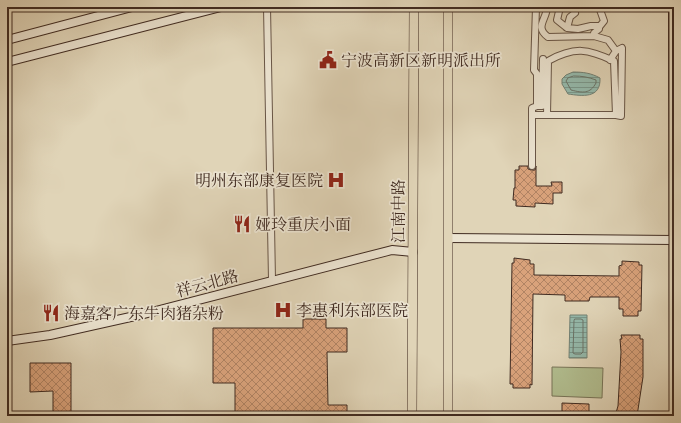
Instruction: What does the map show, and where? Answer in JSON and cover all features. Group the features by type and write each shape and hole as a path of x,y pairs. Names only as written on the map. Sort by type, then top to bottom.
{"main road":[{"name":"江南中路","path":"412,416 414,7"},
{"path":"448,7 448,416"}],"street":[{"path":"7,40 132,7"},
{"path":"7,62 221,7"},
{"path":"267,7 272,280"},
{"path":"536,7 534,70 537,74 537,106"},
{"path":"547,7 541,27 544,34 548,37 594,36 608,40 616,51"},
{"path":"560,7 557,20 567,28 578,29 599,26"},
{"path":"594,36 594,33 599,29 599,26 604,21 599,7"},
{"path":"674,7 674,416"},
{"path":"567,28 570,17 575,13"},
{"path":"532,115 621,116 622,48 616,51 610,60"},
{"path":"547,115 548,61 556,56 577,50 586,50 614,61 616,115"},
{"path":"532,166 532,108 542,106 543,59"},
{"path":"448,238 674,240"},
{"name":"祥云北路","path":"7,341 50,335 137,315 392,250 413,252"}],"shaded area":[{"path":"552,367 603,368 602,398 552,396"}],"water":[{"path":"573,72 587,73 600,78 597,90 590,95 568,94 562,84 562,79 566,75"},
{"path":"570,315 587,315 587,358 569,358"}],"building":[{"path":"519,166 528,166 528,169 535,170 536,166 536,186 552,186 551,182 562,182 562,193 553,193 553,204 535,203 535,207 516,206 516,200 513,200 515,170 519,170"},
{"path":"514,258 530,260 530,264 534,264 534,275 619,276 619,266 622,265 622,261 639,262 639,265 642,265 641,311 638,311 638,316 623,316 623,309 619,309 619,297 590,297 589,301 565,301 565,295 533,294 532,385 530,384 530,388 513,388 513,384 510,384 512,263 514,263"},
{"path":"303,319 326,319 326,328 347,328 347,352 327,352 328,405 347,405 347,416 235,416 235,383 213,383 213,328 303,328"},
{"path":"621,335 640,335 640,339 643,339 643,377 637,416 615,416 618,406"},
{"path":"30,363 71,363 71,416 53,416 53,391 30,392"},
{"path":"562,403 589,404 589,416 562,416"}],"place":[{"name":"宁波高新区新明派出所","path":"328,60"},
{"name":"明州东部康复医院","path":"336,180"},
{"name":"娅玲重庆小面","path":"242,224"},
{"name":"李惠利东部医院","path":"283,310"},
{"name":"海嘉客广东牛肉猪杂粉","path":"51,313"}]}
